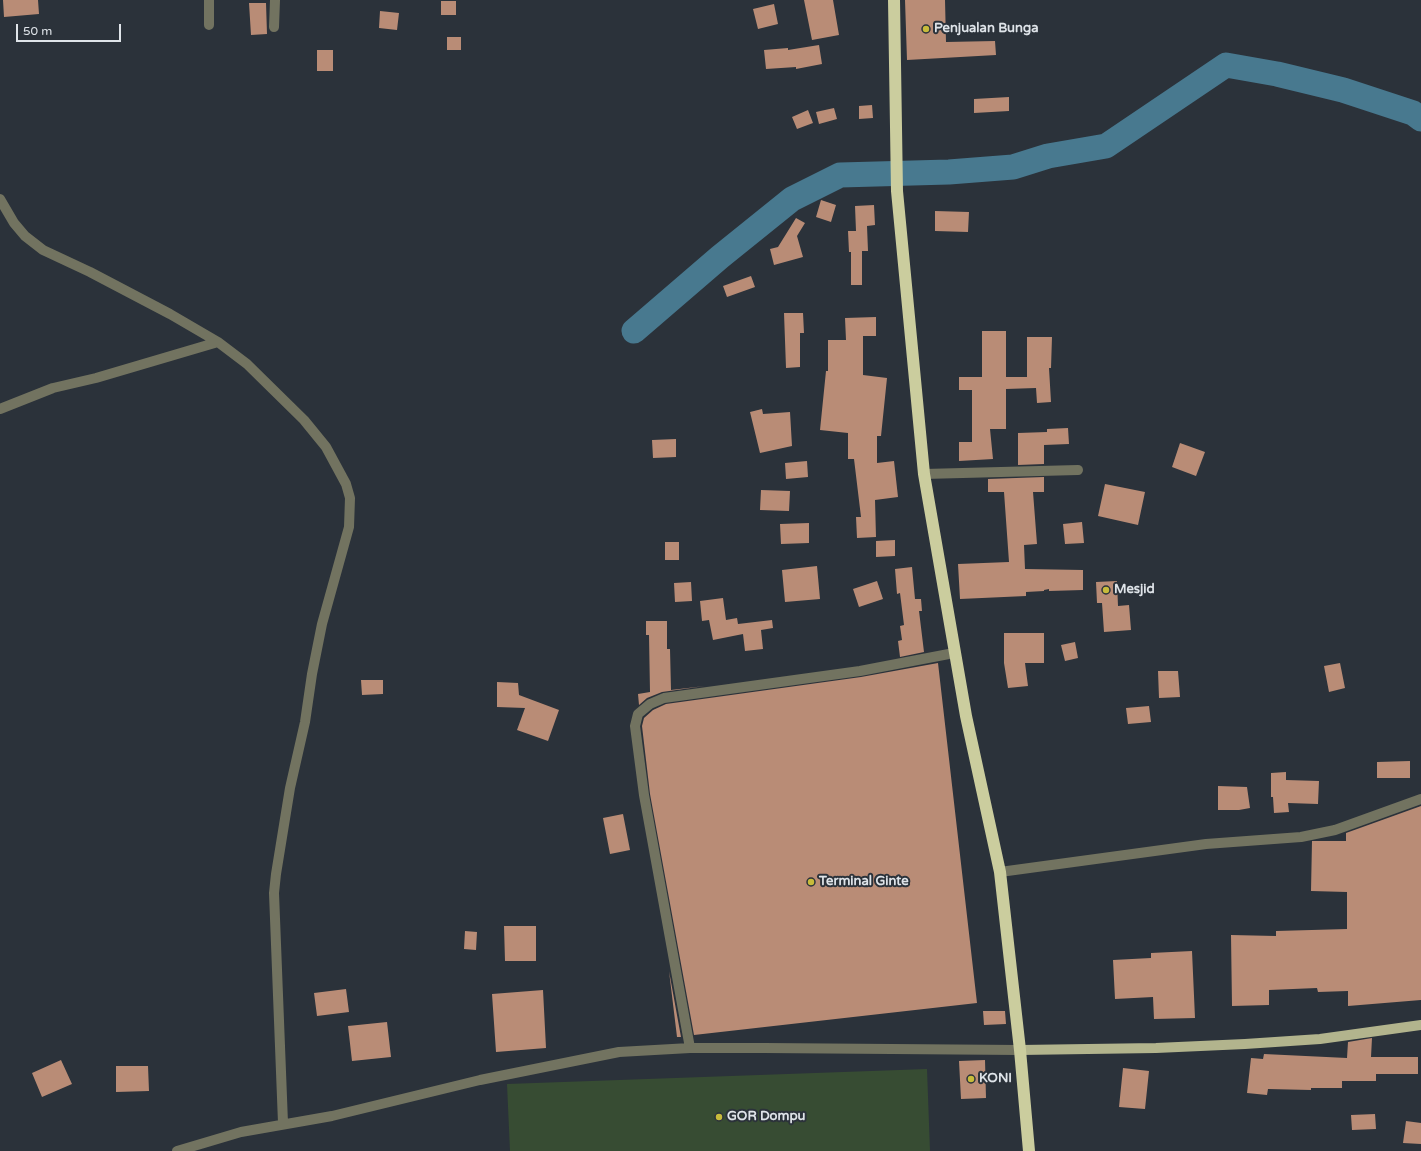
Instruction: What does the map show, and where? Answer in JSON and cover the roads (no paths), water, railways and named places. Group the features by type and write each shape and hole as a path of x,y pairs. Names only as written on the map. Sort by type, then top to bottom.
{"highway":[{"path":"894,0 897,191 924,474 966,716 1000,872 1020,1050 1028,1151"}],"main road":[{"path":"1020,1050 1156,1048 1245,1044 1320,1039 1421,1025"}],"street":[{"path":"209,0 209,25"},
{"path":"274,27 275,0"},
{"path":"0,199 24,236 43,250 104,279 170,314 218,342 247,364 304,420 326,447 346,484 350,498 349,527 322,624 312,674 305,722 290,788 274,893 283,1124"},
{"path":"0,409 53,388 96,378 218,342"},
{"path":"924,474 1078,470"},
{"path":"690,1048 644,795 636,732 638,714 650,704 664,698 860,671 954,653"},
{"path":"1000,872 1206,844 1301,837 1335,830 1421,799"},
{"path":"177,1151 241,1132 332,1116 480,1080 619,1052 690,1048 1020,1050"}],"waterway":[{"path":"634,331 720,257 792,199 840,175 949,172 1013,167 1048,156 1106,146 1226,65 1277,74 1343,90 1413,113 1421,119"}],"place":[{"name":"Penjualan Bunga","path":"926,29"},
{"name":"Mesjid","path":"1106,590"},
{"name":"Terminal Ginte","path":"811,882"},
{"name":"KONI","path":"971,1079"},
{"name":"GOR Dompu","path":"719,1117"}]}
